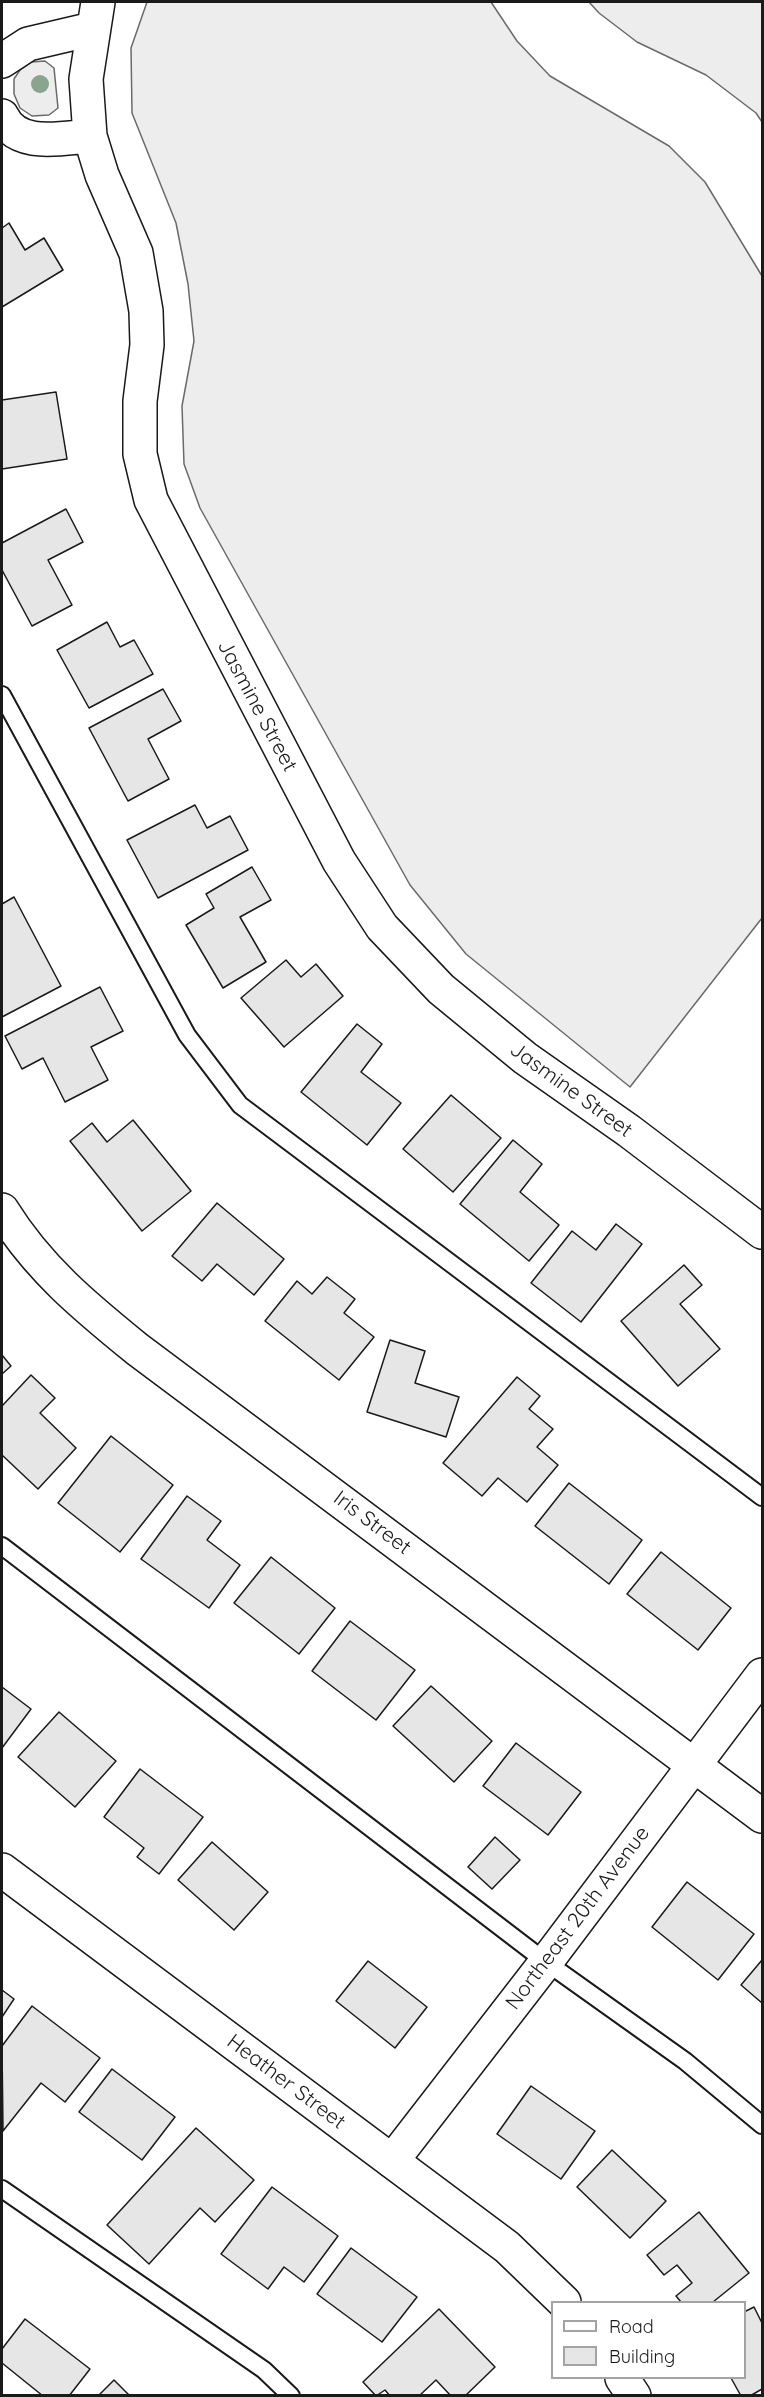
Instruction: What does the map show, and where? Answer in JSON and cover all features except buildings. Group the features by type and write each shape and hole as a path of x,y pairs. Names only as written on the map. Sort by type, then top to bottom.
{"street":[{"path":"2,61 28,44 95,15"},
{"name":"Jasmine Street","path":"95,15 86,79 90,136 102,175 136,253 146,311 147,345 140,401 140,454 151,500 339,861 382,927 441,989 525,1058 630,1131 762,1232"},
{"path":"2,116 6,125 21,135 41,140 90,136"},
{"name":"Iris Street","path":"2,1210 23,1244 73,1298 137,1349 762,1816"},
{"name":"Northeast 20th Avenue","path":"392,2161 546,1962 762,1675"},
{"name":"Heather Street","path":"2,1870 507,2247 563,2301"},
{"path":"623,2379 634,2396"}],"lane":[{"path":"2,695 187,1035 240,1105 762,1497"},
{"path":"2,1546 546,1962 685,2061 762,2125"},
{"path":"2,2189 264,2370 291,2396"}],"shaded area":[{"path":"147,2 491,2 517,41 550,76 669,146 705,182 762,276 762,918 630,1087 466,954 410,885 200,508 184,464 182,406 194,341 188,284 176,223 132,113 131,48"},
{"path":"589,2 762,2 762,122 756,113 706,75 637,42 599,13"},
{"path":"45,61 54,68 58,108 49,115 32,116 20,108 14,94 14,79 20,70 31,62"}]}
